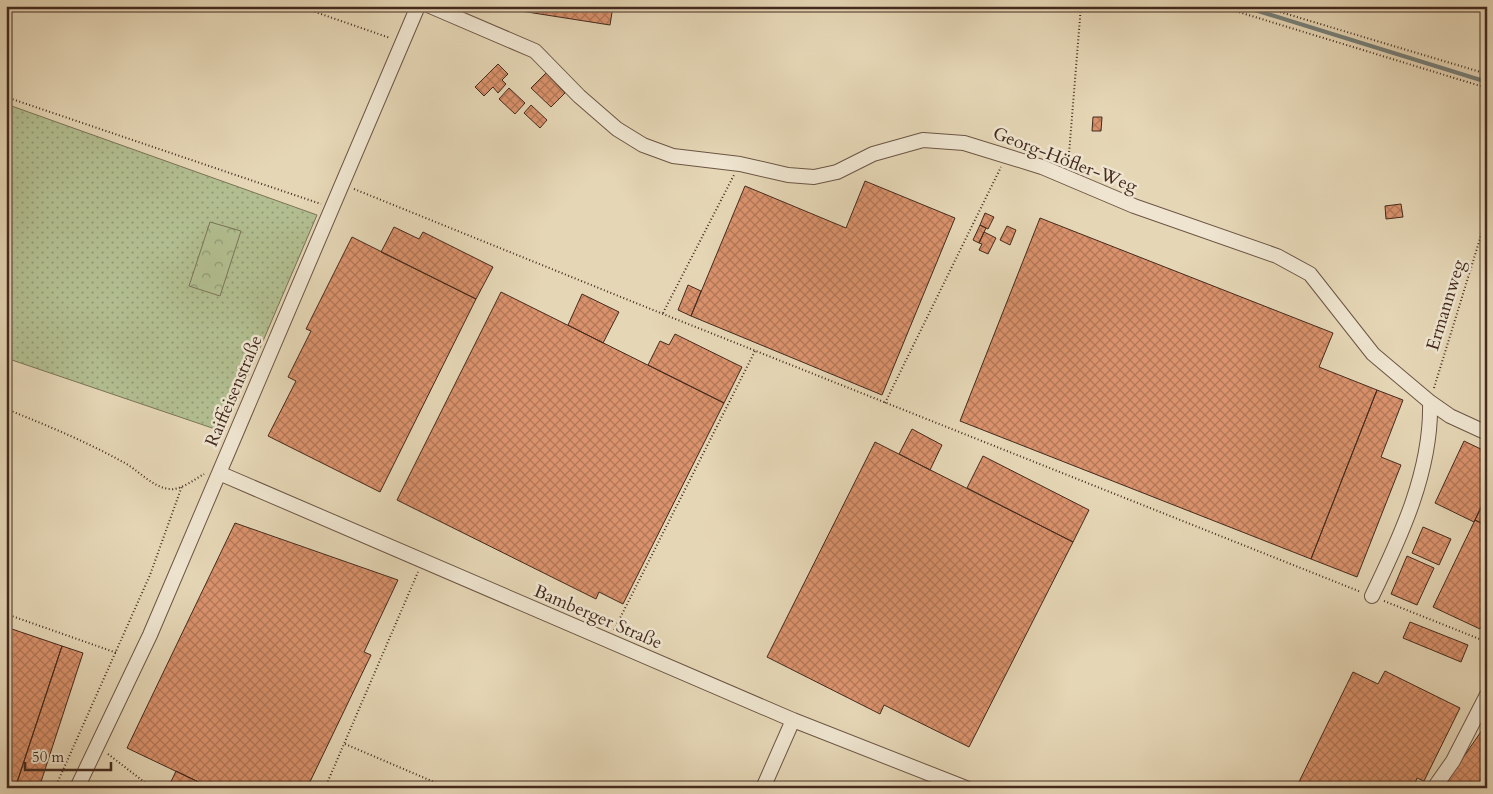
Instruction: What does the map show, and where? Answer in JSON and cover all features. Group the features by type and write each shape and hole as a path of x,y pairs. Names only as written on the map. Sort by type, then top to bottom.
{"street":[{"name":"Raiffeisenstraße","path":"78,788 150,635 418,6"},
{"name":"Georg-Höfler-Weg","path":"430,6 535,50 579,96 617,129 643,145 673,156 740,164 788,175 814,177 837,172 873,154 922,140 964,143 1067,178 1134,206 1277,256 1310,274 1373,354 1430,402 1450,416 1487,433"},
{"path":"1372,596 1413,505 1430,424 1430,402"},
{"name":"Bamberger Straße","path":"219,473 793,720 966,788"},
{"path":"1434,788 1453,761 1487,695"},
{"path":"763,788 793,720"}],"path":[{"path":"298,6 403,43"},
{"path":"1067,178 1081,6"},
{"path":"1219,6 1487,88"},
{"path":"1260,6 1487,74"},
{"path":"6,96 333,208"},
{"path":"885,403 1006,156"},
{"path":"663,314 740,164"},
{"path":"343,184 755,351 1487,642"},
{"name":"Ermannweg","path":"1430,402 1487,216"},
{"path":"608,641 755,351"},
{"path":"6,410 55,428 116,458 159,485 169,489 182,486 205,474 219,473"},
{"path":"54,788 117,653 150,575 182,486"},
{"path":"324,788 345,744 423,562"},
{"path":"6,614 117,653"},
{"path":"345,744 448,788"},
{"path":"98,746 152,788"}],"green space":[{"path":"6,104 317,215 224,432 6,358"},
{"path":"210,222 241,231 220,296 189,286"}],"building":[{"path":"508,6 613,6 610,25 508,9"},
{"path":"498,64 508,74 502,80 506,84 498,93 493,87 484,96 475,87"},
{"path":"546,73 565,93 551,107 531,88"},
{"path":"509,88 525,103 515,114 499,99"},
{"path":"531,105 547,120 540,128 524,113"},
{"path":"1093,117 1102,117 1101,131 1092,131"},
{"path":"865,181 955,218 882,395 691,316 745,186 846,228"},
{"path":"1401,204 1403,217 1386,219 1385,206"},
{"path":"985,213 994,217 988,229 980,225"},
{"path":"1040,218 1333,333 1319,367 1377,390 1311,559 960,421"},
{"path":"980,225 986,228 979,243 973,240"},
{"path":"1007,226 1016,230 1010,245 1000,240"},
{"path":"394,227 419,239 423,232 493,267 476,299 381,252"},
{"path":"984,232 996,238 988,254 979,250 982,244 979,243"},
{"path":"352,237 476,299 380,492 268,436 296,381 288,377 311,331 306,329"},
{"path":"688,285 701,291 691,316 678,310"},
{"path":"501,292 724,403 623,604 599,592 596,599 397,500"},
{"path":"582,294 619,312 603,343 568,325"},
{"path":"675,334 742,367 724,403 648,365 660,341 669,345"},
{"path":"1377,390 1403,400 1381,457 1401,465 1357,577 1311,559"},
{"path":"912,429 942,445 930,470 899,454"},
{"path":"1464,441 1487,452 1487,494 1474,522 1435,503"},
{"path":"875,442 1073,542 969,747 884,705 880,714 767,657"},
{"path":"983,456 1089,510 1073,542 967,488"},
{"path":"1487,498 1487,526 1475,520"},
{"path":"1475,520 1487,526 1487,615 1480,629 1433,607"},
{"path":"235,523 398,580 364,652 371,655 307,788 211,788 127,748"},
{"path":"1423,527 1451,539 1439,565 1412,553"},
{"path":"1407,556 1434,568 1417,605 1391,594"},
{"path":"1410,622 1468,645 1461,662 1403,638"},
{"path":"6,627 62,646 15,788 6,788"},
{"path":"62,646 83,653 39,788 20,788 16,786"},
{"path":"1385,671 1460,708 1424,781 1417,778 1413,788 1296,788 1353,672 1378,684"},
{"path":"1487,723 1487,788 1442,788"},
{"path":"176,771 211,788 168,788"}],"waterway":[{"path":"1242,6 1487,82"}]}
